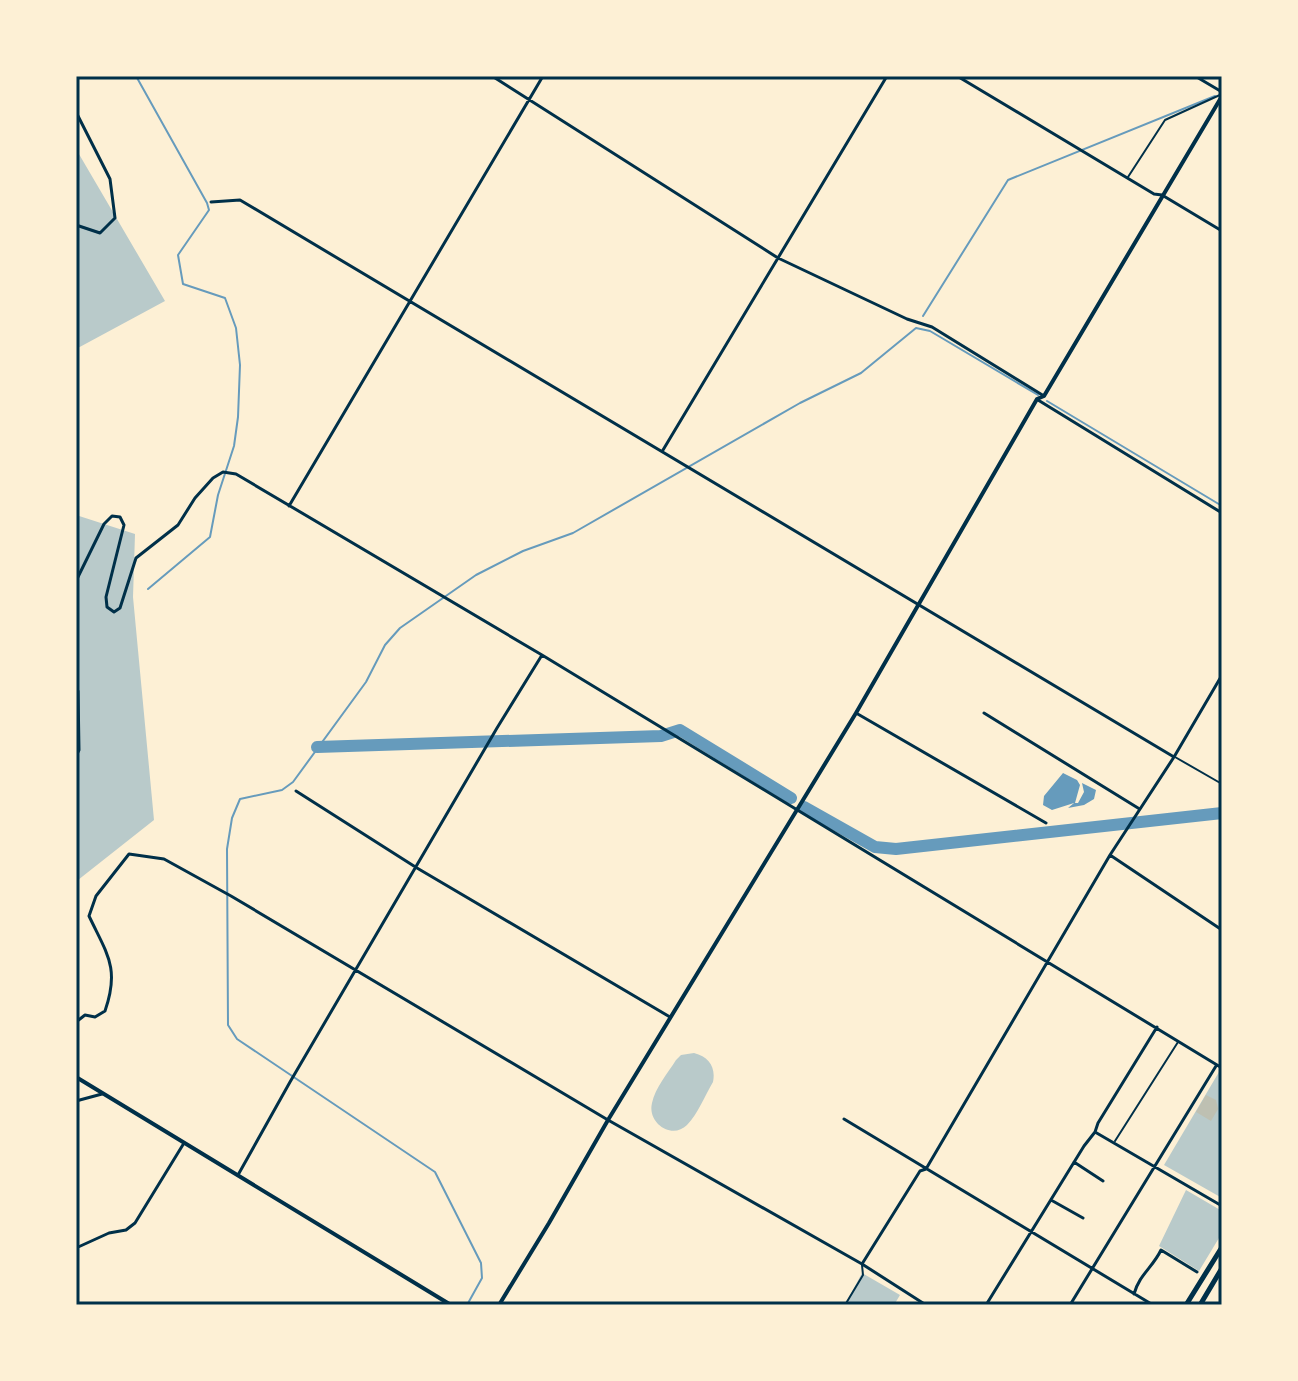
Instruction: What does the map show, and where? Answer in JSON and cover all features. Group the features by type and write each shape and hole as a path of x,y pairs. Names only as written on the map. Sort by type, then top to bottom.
{"main road":[{"path":"1186,1305 1222,1247"},
{"path":"1200,1305 1222,1268"}],"street":[{"path":"492,76 778,258 907,319 932,327 1044,396"},
{"path":"289,506 543,76"},
{"path":"662,451 887,76"},
{"path":"957,76 1222,231"},
{"path":"499,1305 795,809 856,713 1037,399 1044,396 1222,94 1195,76"},
{"path":"76,112 110,179 115,218 100,233 76,225"},
{"path":"211,202 240,200 1174,757"},
{"path":"1037,399 1222,513"},
{"path":"76,581 104,524 112,516 120,517 124,525 106,597 107,607 114,612 120,608 136,558 178,525 195,498 223,472 236,474 542,655 1222,1068"},
{"path":"238,1175 542,655"},
{"path":"862,1264 920,1171 926,1169 1110,855 1174,757 1222,675"},
{"path":"76,688 79,750 76,756"},
{"path":"856,713 1046,823"},
{"path":"984,713 1140,806"},
{"path":"296,791 417,868 671,1018"},
{"path":"76,1022 85,1015 95,1017 105,1011 113,971 89,916 96,896 129,854 164,859 608,1120 862,1264 926,1305"},
{"path":"1110,855 1222,930"},
{"path":"986,1305 1157,1027"},
{"path":"1070,1305 1217,1065"},
{"path":"76,1077 451,1305"},
{"path":"76,1101 106,1093"},
{"path":"844,1119 1153,1305"},
{"path":"1095,1132 1222,1206"},
{"path":"76,1248 109,1233 126,1230 135,1223 184,1143"},
{"path":"1074,1162 1103,1181"},
{"path":"1051,1200 1083,1218"},
{"path":"1134,1294 1143,1273 1155,1263 1161,1250 1197,1272"}],"lane":[{"path":"1128,178 1165,120 1222,94"},
{"path":"1174,757 1222,784"},
{"path":"1114,1142 1178,1041"},
{"path":"845,1305 863,1275 862,1264"}],"shaded area":[{"path":"76,149 165,301 76,349"},
{"path":"76,515 135,534 133,597 154,820 78,880 76,885"},
{"path":"694,1053 710,1063 713,1082 687,1125 674,1131 668,1130 653,1117 654,1097 676,1060 681,1055"},
{"path":"1219,1072 1222,1073 1222,1198 1164,1165"},
{"path":"1186,1190 1222,1211 1222,1233 1199,1271 1159,1246"},
{"path":"862,1273 900,1295 894,1305 845,1305"}],"water":[{"path":"1063,773 1080,785 1075,803 1084,792 1082,783 1096,790 1094,799 1084,805 1068,808 1074,803 1052,810 1043,805 1044,796"}],"building":[{"path":"1206,1095 1216,1100 1218,1109 1211,1121 1196,1112"}],"waterway":[{"path":"136,76 209,210 178,255 183,284 225,298 236,328 240,365 234,446 218,495 210,537 148,589"},
{"path":"923,316 1008,180 1215,96"},
{"path":"467,1305 482,1278 481,1263 435,1172 237,1039 228,1025 227,849 232,818 240,799 282,790 293,782 366,682 385,645 400,628 476,575 523,551 573,533 800,403 861,373 916,328 930,331 1038,395"},
{"path":"1047,401 1222,506"},
{"path":"317,747 661,736 680,730 791,798"},
{"path":"804,807 875,847 896,849 1222,813"}]}
